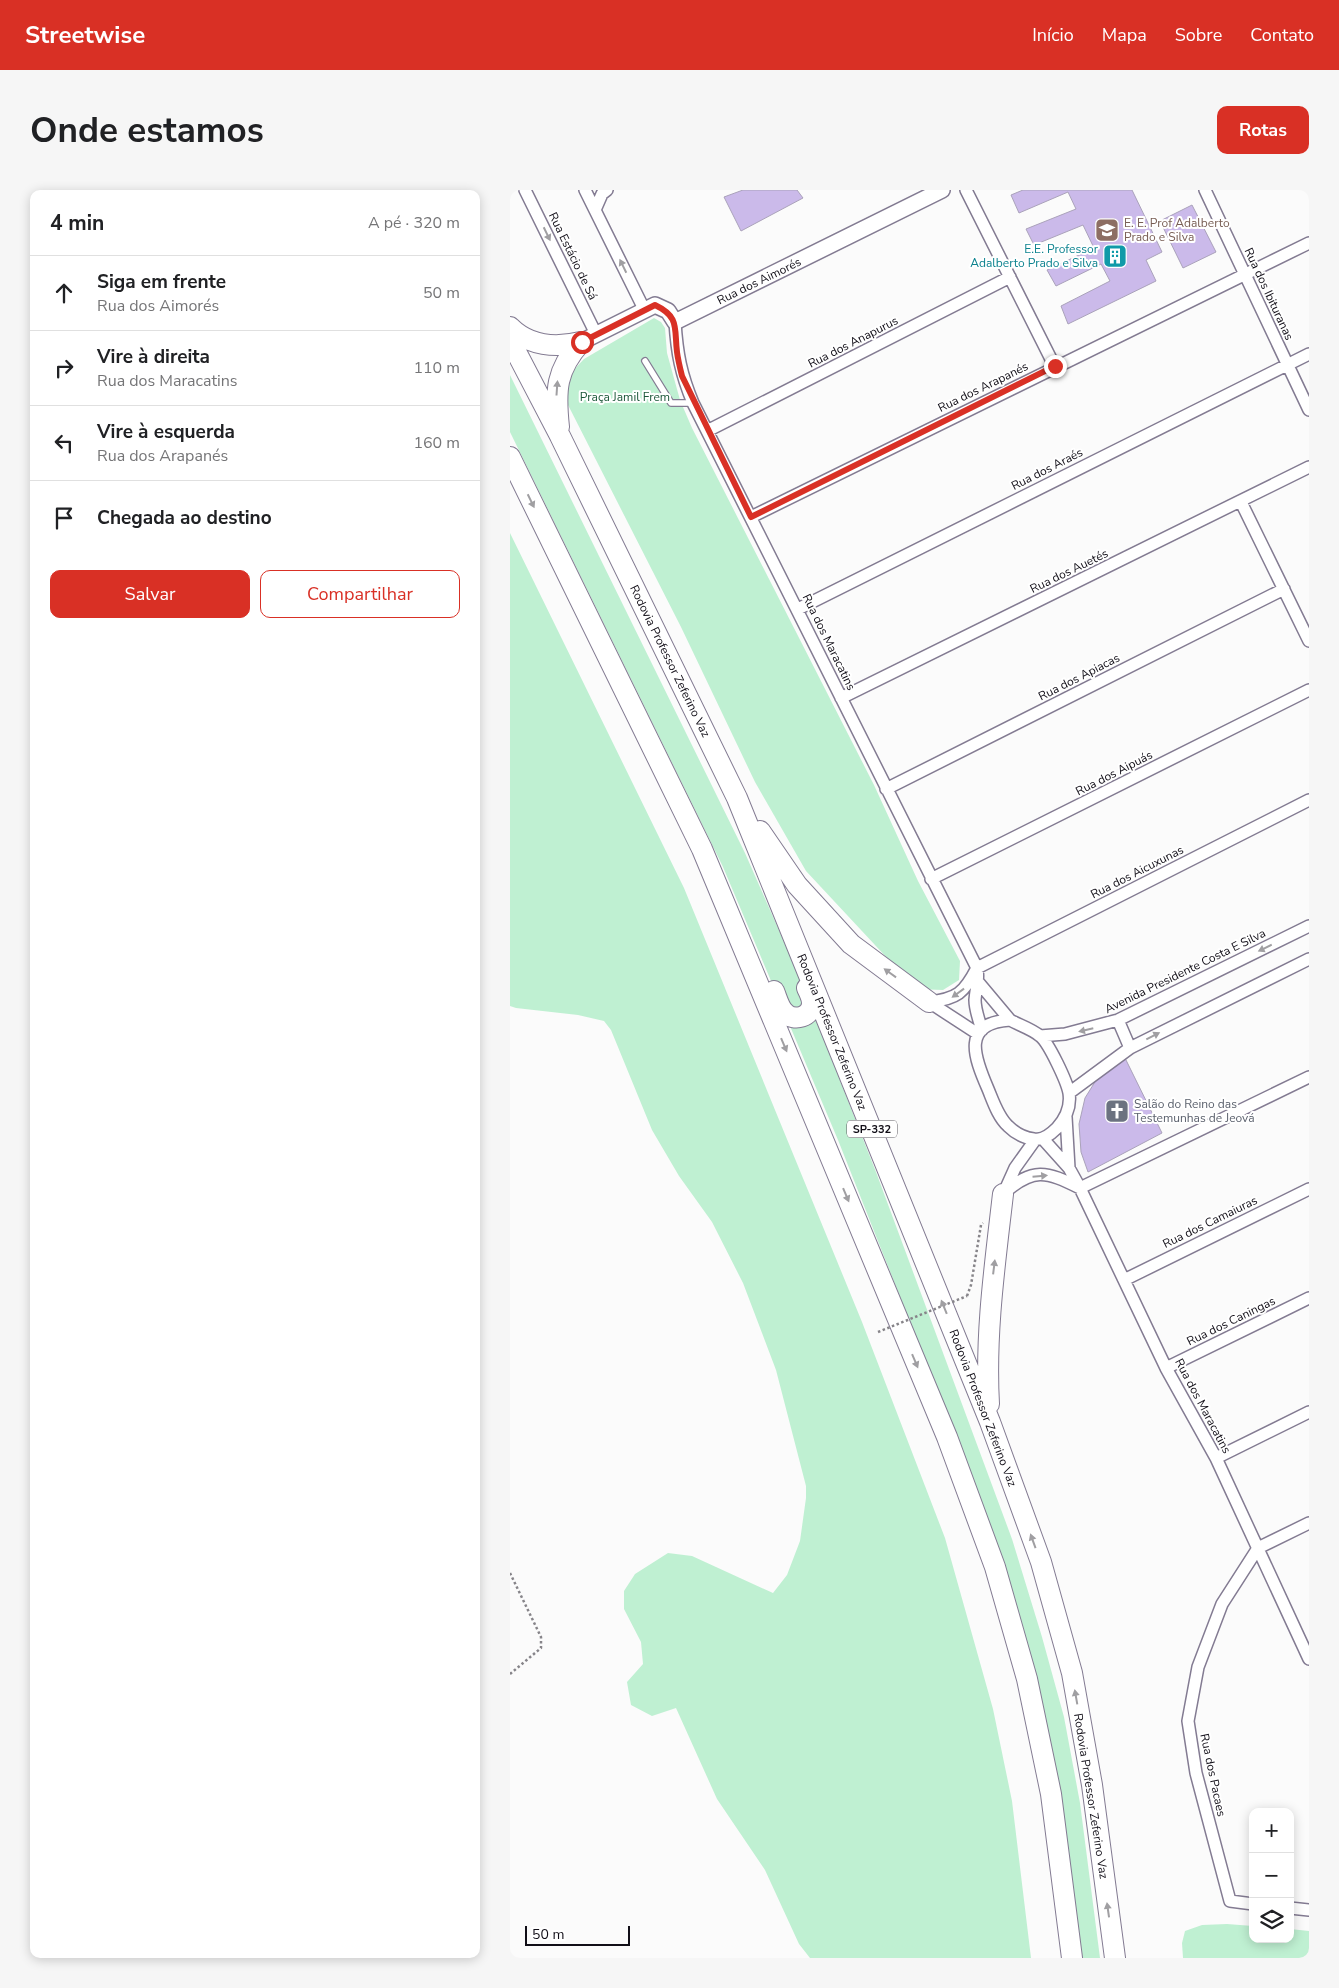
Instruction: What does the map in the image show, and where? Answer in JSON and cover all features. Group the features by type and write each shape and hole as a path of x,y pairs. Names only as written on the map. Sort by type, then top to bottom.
{"highway":[{"path":"510,327 518,335 540,344 564,346 589,338"},
{"path":"560,436 556,406 557,380 568,356 589,338"},
{"name":"Rodovia Professor Zeferino Vaz","path":"510,340 560,436 737,798 990,1422 1041,1562 1072,1673 1092,1786 1115,1958"},
{"path":"510,457 702,849 947,1437 991,1558 1027,1679 1051,1794 1072,1958"},
{"path":"590,621 606,638 715,860 782,1011 795,1018 806,1015 811,1011 812,1000 789,943 723,788 636,615 620,559"},
{"path":"737,798 797,885 851,944 929,1002"},
{"path":"990,1422 987,1368 993,1275 1003,1194"}],"street":[{"name":"Rua Estácio de Sá","path":"525,190 589,338"},
{"path":"586,190 644,309"},
{"path":"595,210 602,194 607,190"},
{"name":"Rua dos Aimorés","path":"675,322 942,190"},
{"path":"966,190 1055,366"},
{"name":"Rua dos Ibituranas","path":"1204,190 1309,410"},
{"name":"Rua dos Arapanés","path":"751,517 1055,366 1309,243"},
{"name":"Rua dos Anapurus","path":"708,430 1010,277"},
{"path":"589,338 655,305 668,311 675,322"},
{"name":"Rua dos Maracatins","path":"675,322 677,352 682,376 694,403 798,609 840,698 977,968 979,983 975,998 980,1032"},
{"name":"Rua dos Araés","path":"798,609 1309,354"},
{"name":"Rua dos Auetés","path":"840,698 1309,467"},
{"path":"1241,502 1309,641"},
{"name":"Rua dos Apiacas","path":"886,789 1284,589"},
{"name":"Rua dos Aipuás","path":"931,879 1309,690"},
{"name":"Rua dos Aicuxunas","path":"977,968 1309,800"},
{"name":"Avenida Presidente Costa E Silva","path":"1040,1036 1065,1034 1118,1020 1309,926"},
{"path":"1069,1093 1130,1048 1309,959"},
{"path":"929,1002 947,1000 959,994 968,985 977,968"},
{"path":"979,983 1010,1020 1040,1036 1055,1061 1069,1093 1066,1117 1056,1129 1039,1139 1015,1168 1003,1194"},
{"path":"929,1002 980,1032"},
{"path":"1010,1020 989,1023 980,1032 974,1055 993,1102 1006,1125 1020,1135 1039,1139"},
{"path":"1118,1020 1130,1048"},
{"path":"1003,1194 1019,1180 1041,1174 1056,1176 1080,1188 1309,1077"},
{"name":"Rua dos Maracatins","path":"1066,1117 1069,1168"},
{"name":"Rua dos Maracatins","path":"1039,1139 1069,1168 1080,1188 1166,1368 1216,1458 1258,1548 1304,1637 1309,1659"},
{"name":"Rua dos Camaiuras","path":"1124,1280 1309,1189"},
{"name":"Rua dos Caningas","path":"1166,1368 1309,1298"},
{"path":"1216,1458 1309,1412"},
{"path":"1258,1548 1309,1523"},
{"name":"Rua dos Pacaes","path":"1249,1904 1230,1902 1196,1773 1188,1721 1198,1667 1222,1604 1258,1548"},
{"path":"1294,1908 1309,1910"}],"lane":[{"path":"645,361 671,403 694,403"}],"path":[{"path":"878,1332 967,1296"},
{"path":"510,1573 541,1637 541,1648 510,1674"}],"green space":[{"name":"Praça Jamil Frem","path":"654,318 661,322 665,328 667,353 680,400 692,428 874,785 918,881 960,961 959,980 943,990 916,989 806,871 755,782 681,627 567,403 566,378 584,359"},
{"path":"510,375 745,853 799,976 876,1172 1012,1539 1042,1637 1064,1717 1080,1803 1100,1958 1081,1958 1061,1798 1042,1702 1030,1652 995,1537 838,1140 723,867 510,432"},
{"path":"510,533 684,888 862,1322 945,1538 993,1709 1012,1801 1031,1958 810,1958 799,1944 765,1870 717,1799 676,1708 652,1716 631,1705 627,1682 643,1664 641,1642 624,1609 624,1591 635,1574 668,1553 692,1556 773,1593 787,1575 800,1541 806,1486 776,1370 743,1283 712,1222 679,1176 652,1130 611,1030 604,1021 578,1015 510,1006"},
{"path":"1202,1925 1249,1926 1249,1943 1294,1943 1294,1929 1309,1931 1309,1958 1183,1958 1182,1943 1185,1931"}],"building":[{"path":"743,190 797,190 803,198 741,231 724,197"},
{"name":"E.E. Professor Adalberto Prado e Silva","path":"1023,190 1132,190 1162,252 1146,260 1156,281 1068,324 1061,306 1110,281 1101,264 1056,286 1047,270 1094,248 1083,225 1034,245 1026,229 1076,209 1068,192 1019,213 1011,195"},
{"path":"1192,205 1216,252 1183,268 1160,221"},
{"name":"Salão do Reino das Testemunhas de Jeová","path":"1125,1058 1162,1133 1088,1172 1081,1152 1079,1124 1085,1098 1098,1077"}],"place":[{"name":"E. E. Prof Adalberto Prado e Silva","path":"1107,230"},
{"name":"E.E. Professor Adalberto Prado e Silva","path":"1115,256"},
{"name":"Salão do Reino das Testemunhas de Jeová","path":"1117,1111"}],"route":[{"path":"582,342 655,305 668,311 675,322 677,352 682,376 751,517 1055,366"}]}
